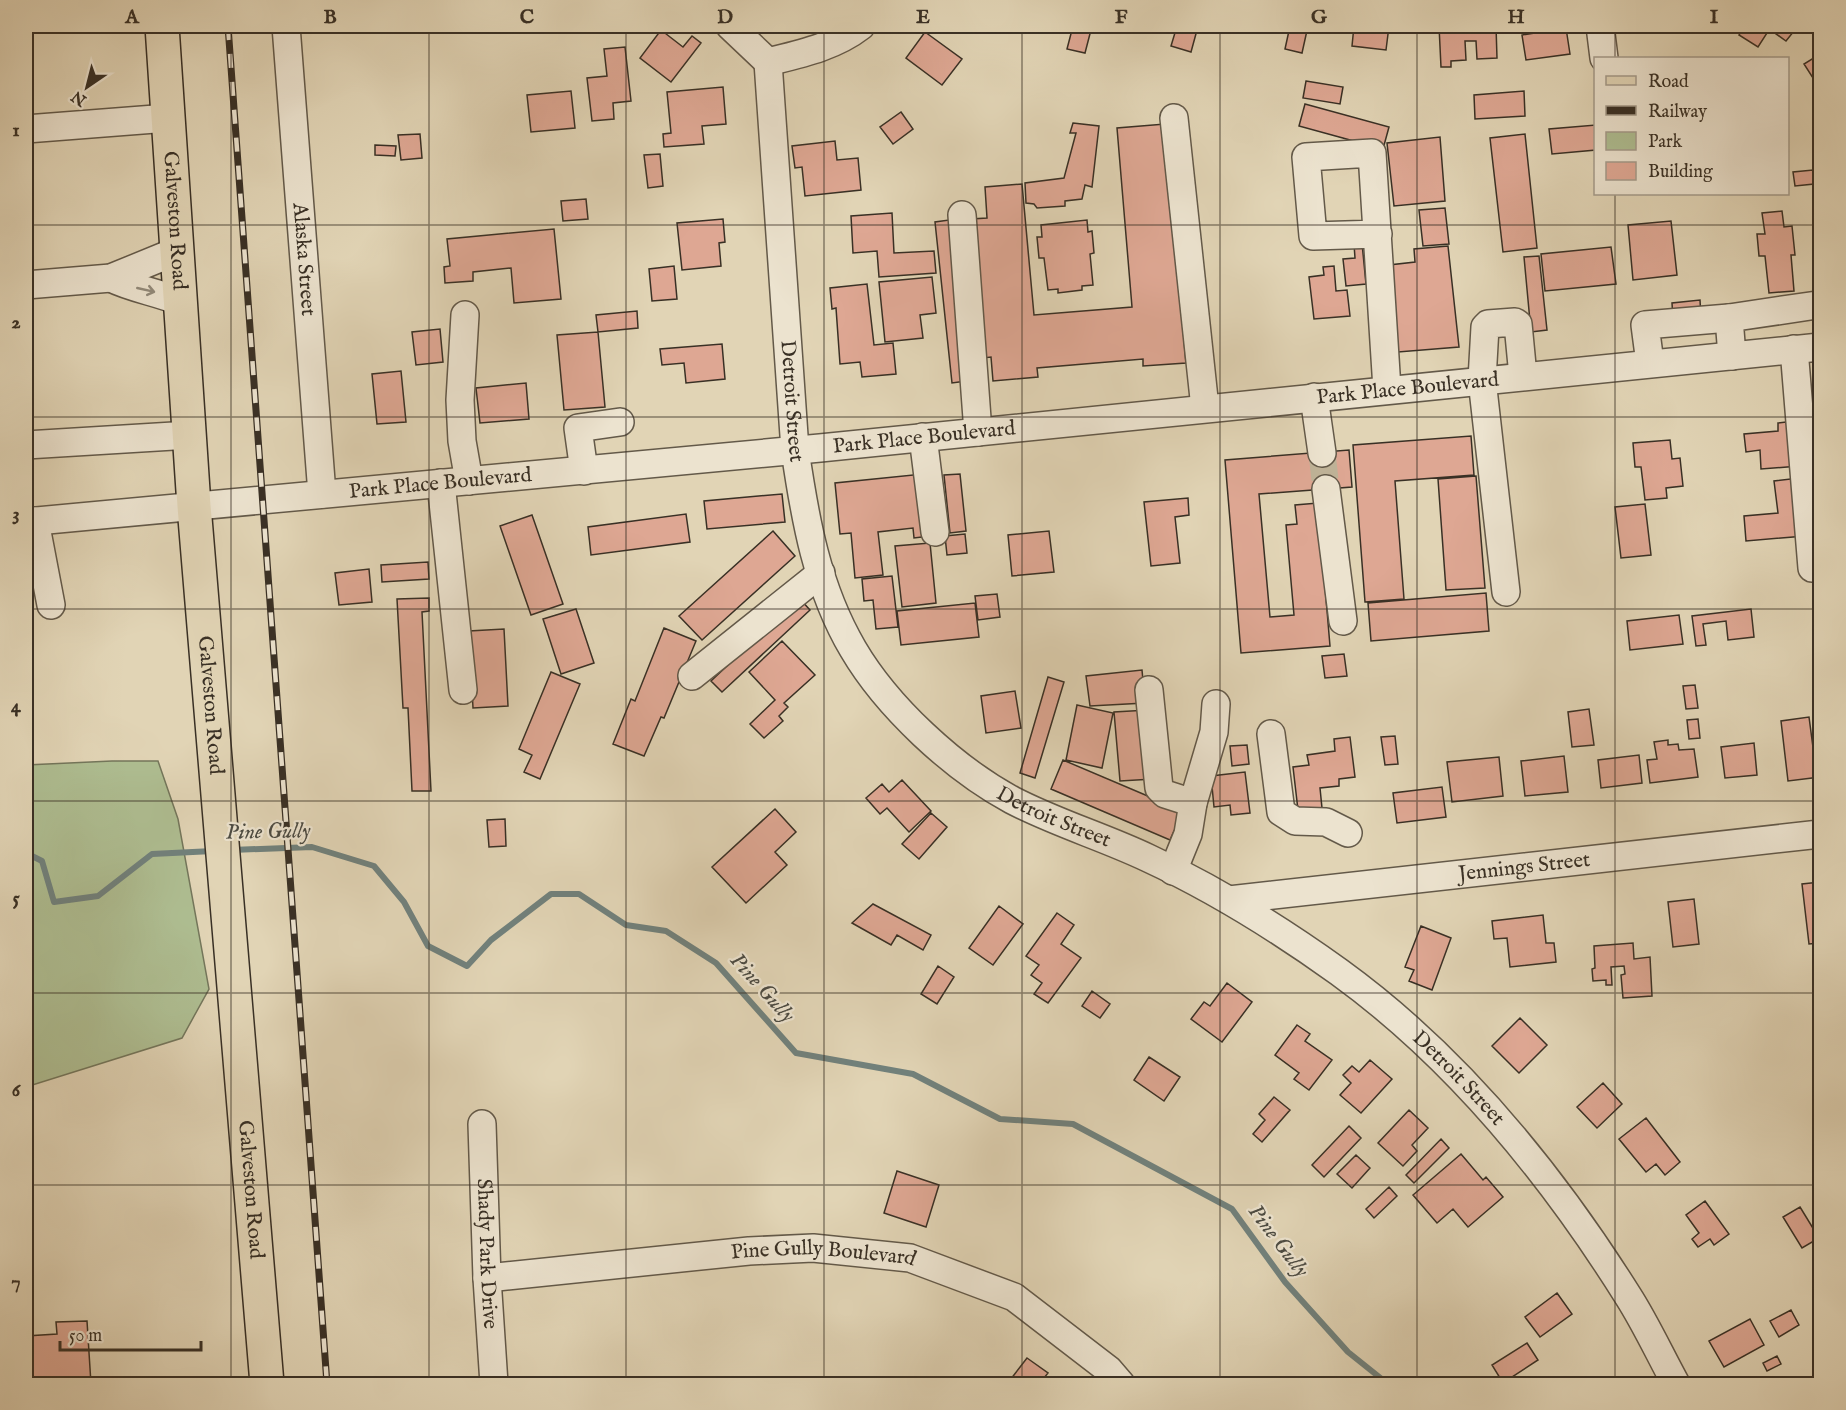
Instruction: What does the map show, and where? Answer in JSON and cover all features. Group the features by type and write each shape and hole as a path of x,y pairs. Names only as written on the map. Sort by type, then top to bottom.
{"main road":[{"name":"Galveston Road","path":"162,26 194,506 267,1384"}],"street":[{"name":"Alaska Street","path":"286,26 322,494"},
{"path":"730,26 768,62 812,51 861,26"},
{"path":"1600,26 1604,57"},
{"name":"Detroit Street","path":"768,62 795,450 807,530 821,573 853,648 886,696 969,772 1015,801 1173,871 1229,900 1339,972 1397,1020 1456,1075 1515,1141 1580,1223 1630,1298 1676,1384"},
{"path":"26,129 168,118"},
{"path":"1174,118 1205,408"},
{"path":"962,215 978,432"},
{"path":"1377,234 1387,389"},
{"path":"26,285 111,278 177,251"},
{"path":"111,278 128,286 160,293 181,302"},
{"path":"1650,363 1644,326 1729,318 1819,304"},
{"path":"465,315 460,400 462,441 469,481"},
{"path":"1729,318 1732,356"},
{"path":"1506,592 1482,380 1485,327 1488,324 1515,322 1518,324 1523,376"},
{"name":"Park Place Boulevard","path":"30,522 584,471 1821,347"},
{"path":"1794,349 1812,568"},
{"path":"1314,397 1322,453"},
{"path":"584,471 578,428 620,422"},
{"path":"26,445 190,435"},
{"path":"923,437 935,532"},
{"path":"441,483 463,690"},
{"path":"1326,489 1343,621"},
{"path":"30,522 51,605"},
{"path":"692,676 821,573"},
{"path":"1149,690 1159,788 1165,794 1192,803"},
{"path":"1173,871 1188,834 1192,803 1214,732 1216,704"},
{"path":"1271,734 1281,812 1295,821 1326,822 1347,833"},
{"name":"Jennings Street","path":"1229,900 1821,834"},
{"name":"Shady Park Drive","path":"482,1124 487,1278 494,1384"},
{"name":"Pine Gully Boulevard","path":"487,1278 749,1251 802,1248 910,1258 1014,1297 1109,1370 1121,1384"}],"green space":[{"path":"158,761 178,819 209,989 182,1038 26,1087 26,765"}],"building":[{"path":"1073,26 1092,26 1085,53 1067,49"},
{"path":"1177,26 1197,30 1191,52 1171,46"},
{"path":"1290,26 1308,26 1302,53 1285,49"},
{"path":"1354,26 1389,26 1386,50 1352,46"},
{"path":"1439,26 1496,26 1497,58 1477,59 1476,41 1465,41 1466,60 1451,61 1451,67 1441,67"},
{"path":"1745,26 1763,26 1761,29 1767,33 1758,47 1739,35"},
{"path":"1765,26 1798,26 1786,41"},
{"path":"1566,28 1570,54 1526,60 1522,35"},
{"path":"661,30 683,47 692,36 701,43 671,82 640,58"},
{"path":"925,32 962,59 942,85 906,58"},
{"path":"625,47 631,101 613,103 614,119 592,121 587,78 607,76 604,49"},
{"path":"1820,54 1820,89 1804,64"},
{"path":"1306,81 1343,87 1340,104 1303,98"},
{"path":"723,87 726,124 702,126 704,144 664,147 663,134 671,133 667,92"},
{"path":"571,91 575,128 531,132 527,95"},
{"path":"1524,91 1525,116 1475,119 1474,95"},
{"path":"1305,104 1389,127 1383,149 1299,126"},
{"path":"901,112 913,129 893,144 880,127"},
{"path":"1073,123 1099,126 1092,187 1085,185 1082,199 1065,201 1065,206 1037,208 1034,204 1026,203 1025,183 1064,178 1076,133 1070,133"},
{"path":"1165,124 1186,363 1143,366 1143,359 1037,368 1038,377 993,381 991,357 983,358 971,219 987,218 985,187 1022,184 1034,315 1132,307 1117,128"},
{"path":"1594,125 1594,150 1552,154 1549,129"},
{"path":"420,134 422,158 401,160 398,135"},
{"path":"1525,134 1537,248 1503,252 1490,138"},
{"path":"1440,137 1445,201 1394,206 1387,143"},
{"path":"835,141 837,160 858,158 861,190 805,196 802,167 795,168 792,146"},
{"path":"375,145 396,146 395,156 375,155"},
{"path":"660,154 663,186 648,188 644,155"},
{"path":"1813,170 1814,184 1795,186 1793,172"},
{"path":"586,199 588,219 563,221 561,201"},
{"path":"1445,208 1449,244 1423,246 1419,210"},
{"path":"1782,211 1784,227 1792,226 1795,255 1791,255 1794,291 1769,293 1765,256 1759,256 1757,234 1765,234 1762,213"},
{"path":"892,213 894,253 934,251 936,273 879,277 877,251 853,253 851,216"},
{"path":"723,219 725,242 719,243 721,266 682,270 677,223"},
{"path":"949,220 966,381 952,383 935,222"},
{"path":"1087,220 1088,232 1092,231 1094,253 1090,254 1093,285 1082,286 1082,290 1058,293 1058,289 1048,290 1044,258 1039,258 1037,237 1042,237 1041,225"},
{"path":"1671,221 1677,275 1633,280 1628,225"},
{"path":"554,229 561,299 514,303 511,268 473,272 473,281 445,283 444,267 450,266 447,239"},
{"path":"1362,243 1366,284 1346,286 1343,259 1355,258 1354,244"},
{"path":"1448,246 1459,347 1398,352 1389,265 1415,262 1414,249"},
{"path":"1611,247 1616,284 1545,291 1541,254"},
{"path":"1539,256 1547,330 1531,332 1524,257"},
{"path":"674,266 677,299 652,301 649,269"},
{"path":"1334,266 1336,291 1347,290 1350,316 1314,319 1309,277 1324,275 1323,267"},
{"path":"932,277 936,313 920,315 923,338 885,342 879,282"},
{"path":"867,284 874,345 893,343 896,374 862,377 860,362 840,364 836,308 832,309 830,288"},
{"path":"1700,300 1701,318 1673,320 1672,303"},
{"path":"637,311 638,328 598,332 596,315"},
{"path":"440,329 443,362 416,365 412,332"},
{"path":"598,332 605,407 564,410 557,335"},
{"path":"722,344 725,379 686,383 684,363 662,365 660,349"},
{"path":"401,371 406,422 377,424 372,374"},
{"path":"526,383 529,419 480,423 476,388"},
{"path":"1820,390 1820,496 1809,391"},
{"path":"1794,421 1799,466 1761,469 1760,450 1746,452 1744,434 1778,431 1778,423"},
{"path":"1471,436 1474,475 1395,481 1404,599 1365,602 1353,445"},
{"path":"1670,440 1672,459 1680,458 1683,486 1666,488 1667,498 1645,500 1641,467 1635,467 1633,443"},
{"path":"1349,450 1352,487 1259,494 1270,617 1294,615 1286,525 1297,524 1295,505 1318,503 1330,646 1241,653 1225,460"},
{"path":"923,474 930,536 914,538 913,528 878,532 883,575 855,578 851,533 840,534 835,483"},
{"path":"960,474 966,531 950,533 944,475"},
{"path":"1476,476 1485,588 1446,590 1438,479"},
{"path":"1799,478 1805,536 1746,541 1744,516 1778,513 1774,481"},
{"path":"782,494 785,522 707,529 704,501"},
{"path":"1188,498 1189,515 1175,517 1180,563 1151,566 1144,502"},
{"path":"1645,504 1651,555 1621,558 1615,507"},
{"path":"686,514 690,542 591,555 588,527"},
{"path":"532,515 563,604 531,615 500,526"},
{"path":"773,531 795,556 702,640 679,616"},
{"path":"1049,531 1054,572 1012,576 1008,535"},
{"path":"965,534 967,553 947,555 945,536"},
{"path":"930,543 936,603 902,607 895,546"},
{"path":"428,562 429,579 382,582 381,565"},
{"path":"369,569 372,602 339,605 335,573"},
{"path":"892,576 898,627 876,629 873,600 864,601 862,579"},
{"path":"1820,583 1820,600 1816,600 1815,584"},
{"path":"1486,593 1489,631 1371,641 1368,603"},
{"path":"997,594 1000,617 978,620 975,596"},
{"path":"429,598 429,611 422,612 431,791 412,791 408,708 403,708 397,599"},
{"path":"799,598 810,610 722,692 711,681"},
{"path":"975,603 979,637 901,645 897,611"},
{"path":"576,609 594,663 561,674 543,619"},
{"path":"1751,609 1754,637 1728,640 1726,621 1703,624 1706,645 1696,646 1692,616"},
{"path":"1679,615 1683,644 1630,650 1627,621"},
{"path":"664,628 696,641 664,718 661,717 644,756 613,744 631,699 635,701"},
{"path":"504,629 508,706 473,708 469,631"},
{"path":"782,641 815,675 784,703 788,707 779,716 783,721 764,738 750,724 775,700 749,672"},
{"path":"1344,654 1347,676 1325,678 1322,656"},
{"path":"1142,670 1145,703 1090,706 1086,676"},
{"path":"551,672 580,684 540,779 524,772 532,755 519,749"},
{"path":"1048,677 1064,682 1035,778 1020,773"},
{"path":"1695,685 1698,708 1686,709 1683,686"},
{"path":"1015,691 1021,728 986,733 981,696"},
{"path":"1077,705 1113,713 1102,768 1066,760"},
{"path":"1589,709 1594,745 1572,747 1568,712"},
{"path":"1148,710 1153,779 1120,781 1114,712"},
{"path":"1809,717 1814,755 1820,754 1820,777 1788,781 1781,721"},
{"path":"1698,719 1700,738 1689,739 1687,720"},
{"path":"1395,736 1398,764 1385,765 1381,737"},
{"path":"1350,737 1355,777 1339,779 1339,786 1320,788 1322,808 1298,810 1293,767 1309,765 1307,755 1335,751 1334,739"},
{"path":"1668,740 1668,745 1678,744 1679,750 1694,749 1698,777 1650,783 1647,760 1657,759 1654,742"},
{"path":"1754,743 1757,775 1725,778 1721,747"},
{"path":"1247,745 1249,764 1232,766 1230,746"},
{"path":"1639,755 1642,783 1601,788 1598,760"},
{"path":"1564,756 1568,792 1525,796 1521,761"},
{"path":"1499,757 1503,796 1452,802 1447,762"},
{"path":"1063,760 1183,811 1170,840 1051,789"},
{"path":"1245,772 1250,813 1231,815 1230,805 1214,807 1211,776"},
{"path":"902,780 931,811 909,832 887,808 880,814 866,798 882,784 889,792"},
{"path":"1442,787 1446,817 1397,823 1393,793"},
{"path":"775,809 796,832 775,852 787,865 746,903 712,867"},
{"path":"931,813 947,827 919,859 902,844"},
{"path":"505,819 506,846 489,847 487,820"},
{"path":"1820,882 1820,943 1809,944 1802,884"},
{"path":"1694,899 1699,944 1673,947 1668,902"},
{"path":"873,904 931,935 923,950 897,935 891,945 852,923"},
{"path":"999,906 1023,924 993,965 969,948"},
{"path":"1057,913 1074,925 1061,944 1081,958 1048,1003 1034,994 1042,983 1031,975 1039,965 1026,956"},
{"path":"1543,915 1546,943 1554,943 1556,962 1510,967 1507,938 1494,939 1492,921"},
{"path":"1421,926 1451,938 1432,990 1409,981 1414,970 1405,967"},
{"path":"1633,943 1634,959 1650,957 1652,996 1623,998 1621,975 1625,974 1624,966 1611,967 1612,985 1606,985 1606,980 1593,981 1594,946"},
{"path":"938,966 954,977 937,1004 921,994"},
{"path":"1227,983 1252,1002 1222,1042 1191,1019 1204,1002 1210,1006"},
{"path":"1092,991 1110,1004 1100,1018 1082,1006"},
{"path":"1520,1018 1547,1045 1519,1073 1492,1046"},
{"path":"1297,1025 1310,1034 1305,1041 1332,1060 1309,1090 1294,1079 1299,1073 1275,1055"},
{"path":"1149,1057 1180,1077 1164,1101 1134,1080"},
{"path":"1370,1060 1392,1079 1361,1113 1340,1095 1351,1083 1343,1075 1352,1066 1359,1072"},
{"path":"1603,1083 1622,1104 1597,1128 1577,1107"},
{"path":"1274,1097 1290,1110 1262,1142 1253,1134 1265,1120 1259,1114"},
{"path":"1409,1110 1428,1128 1412,1145 1417,1151 1403,1166 1378,1143"},
{"path":"1646,1118 1680,1162 1665,1175 1656,1164 1646,1172 1619,1139"},
{"path":"1349,1126 1361,1138 1324,1177 1312,1165"},
{"path":"1441,1139 1449,1148 1414,1183 1406,1175"},
{"path":"1461,1154 1483,1180 1486,1177 1503,1197 1468,1227 1453,1209 1437,1223 1413,1195"},
{"path":"1356,1155 1370,1168 1352,1188 1337,1174"},
{"path":"897,1171 939,1185 926,1227 884,1213"},
{"path":"1389,1187 1397,1196 1374,1218 1366,1209"},
{"path":"1705,1201 1729,1234 1714,1245 1710,1239 1698,1247 1692,1239 1699,1233 1686,1215"},
{"path":"1800,1207 1819,1238 1802,1248 1783,1217"},
{"path":"1557,1293 1572,1314 1540,1337 1525,1317"},
{"path":"1791,1310 1799,1325 1779,1337 1770,1321"},
{"path":"1750,1319 1764,1345 1724,1367 1709,1341"},
{"path":"87,1321 91,1384 26,1384 26,1336 57,1334 56,1322"},
{"path":"1527,1343 1538,1360 1503,1383 1492,1365"},
{"path":"1777,1356 1781,1364 1767,1371 1763,1363"},
{"path":"1027,1358 1048,1373 1040,1383 1042,1384 1007,1384"}],"waterway":[{"name":"Pine Gully","path":"232,850 312,847 374,866 404,902 428,946 467,966 491,940 551,894 579,894 626,925 666,931 716,963 796,1053 913,1074 1000,1119 1073,1124 1232,1209 1285,1282 1348,1352 1388,1384"},
{"name":"Pine Gully","path":"26,853 42,861 54,902 98,896 152,854 213,851"}],"tunnel":[{"path":"1322,453 1326,489"}],"railway":[{"path":"228,26 327,1384"}]}
